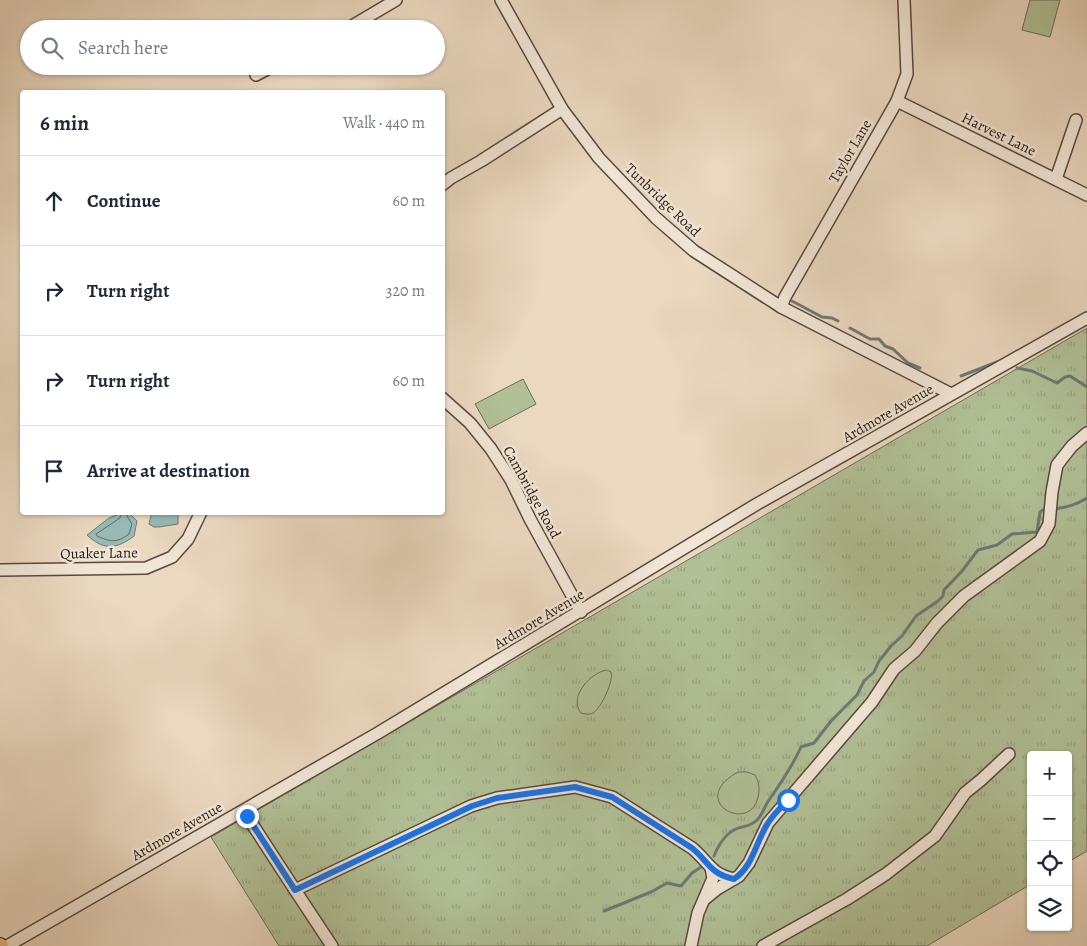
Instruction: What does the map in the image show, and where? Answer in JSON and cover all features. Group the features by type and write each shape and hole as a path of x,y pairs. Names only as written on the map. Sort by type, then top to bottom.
{"street":[{"path":"362,20 396,0"},
{"name":"Tunbridge Road","path":"501,0 562,108 599,158 652,215 694,251 781,306 951,394"},
{"name":"Taylor Lane","path":"781,306 897,101 907,74 904,0"},
{"name":"Harvest Lane","path":"897,101 1087,195"},
{"path":"445,183 562,108"},
{"path":"1056,179 1076,120"},
{"name":"Ardmore Avenue","path":"7,946 378,734 757,504 1087,318"},
{"name":"Cambridge Road","path":"445,401 470,423 491,449 511,480 581,612"},
{"path":"704,899 739,876 749,863 768,823 872,702 894,669 915,651 937,623 964,596 1040,541 1049,524 1057,465 1072,446 1087,433"},
{"name":"Quaker Lane","path":"0,570 146,568 172,557 188,539 200,515"},
{"path":"763,946 847,899 886,874 935,836 964,793 1009,754"},
{"path":"295,890 472,806 497,798 575,787 612,797 692,848 703,857 711,868 722,876 734,879"},
{"path":"247,816 332,946"},
{"path":"692,946 698,913 713,878 711,868"}],"green space":[{"path":"1030,0 1060,0 1050,37 1022,30"},
{"path":"1087,328 1087,851 1072,860 1072,751 1027,751 1027,886 927,946 279,946 211,837"},
{"path":"523,379 536,404 489,429 475,404"},
{"path":"607,670 611,672 611,682 603,700 593,713 581,713 577,700 583,686 594,675"},
{"path":"738,772 747,772 755,775 759,786 758,797 753,808 744,813 734,813 726,810 719,803 718,793 724,783"}],"water":[{"path":"116,515 131,515 137,521 134,536 122,544 105,546 87,535 109,518"},
{"path":"151,515 178,515 178,524 154,527 149,524"}],"waterway":[{"path":"792,301 822,317 838,321"},
{"path":"850,328 870,339 879,339 885,346 893,349 908,363 920,368"},
{"path":"961,376 997,362"},
{"path":"1017,368 1032,371 1057,383 1070,376 1087,387"},
{"path":"1055,509 1087,498"},
{"path":"714,856 728,834 754,823 759,818 801,747 814,743 831,721 857,695 864,681 874,672 879,661 902,636 916,616 943,596 944,590 978,550 997,545 1012,534 1037,532 1040,512 1043,510"},
{"path":"604,911 651,892 667,883 681,886 692,873 701,867"}],"route":[{"path":"247,816 295,890 472,806 497,798 575,787 612,797 692,848 703,857 711,868 722,876 734,879 739,876 749,863 768,823 788,800"}]}
